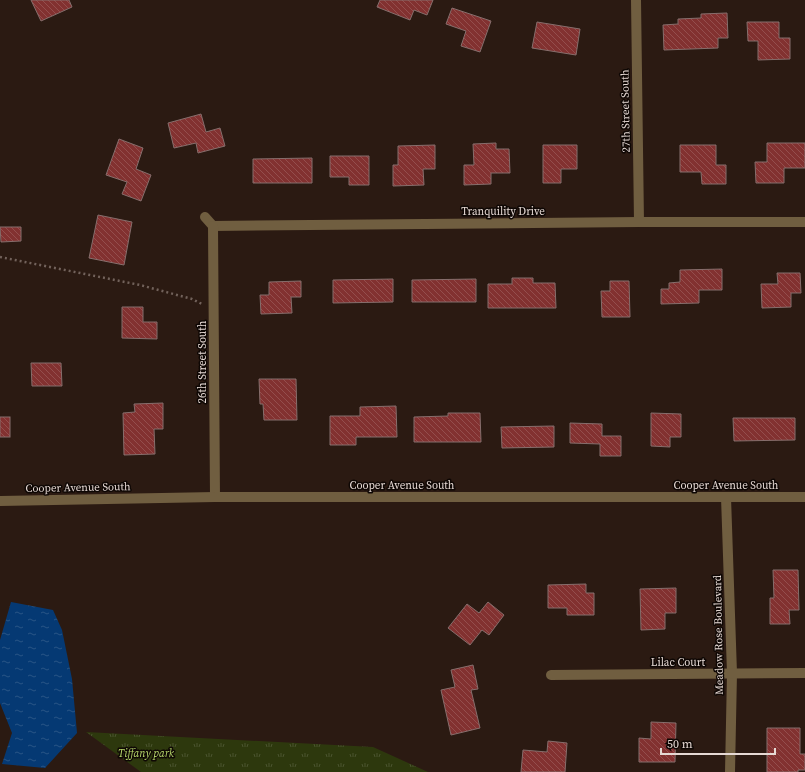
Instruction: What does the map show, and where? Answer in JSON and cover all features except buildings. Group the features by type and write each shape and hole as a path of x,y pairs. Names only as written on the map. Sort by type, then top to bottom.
{"street":[{"name":"27th Street South","path":"636,0 638,222"},
{"path":"205,217 213,226"},
{"name":"Tranquility Drive","path":"213,226 805,222"},
{"name":"26th Street South","path":"213,226 215,497"},
{"name":"Cooper Avenue South","path":"0,501 215,497 805,497"},
{"name":"Meadow Rose Boulevard","path":"726,497 732,673 730,772"},
{"name":"Lilac Court","path":"551,675 805,673"}],"path":[{"path":"0,257 140,285 192,299 214,309"}],"green space":[{"name":"Tiffany park","path":"86,732 373,747 428,772 141,772"}],"water":[{"path":"11,602 53,610 62,630 72,679 77,733 45,768 2,764 12,733 0,703 0,640"}]}
